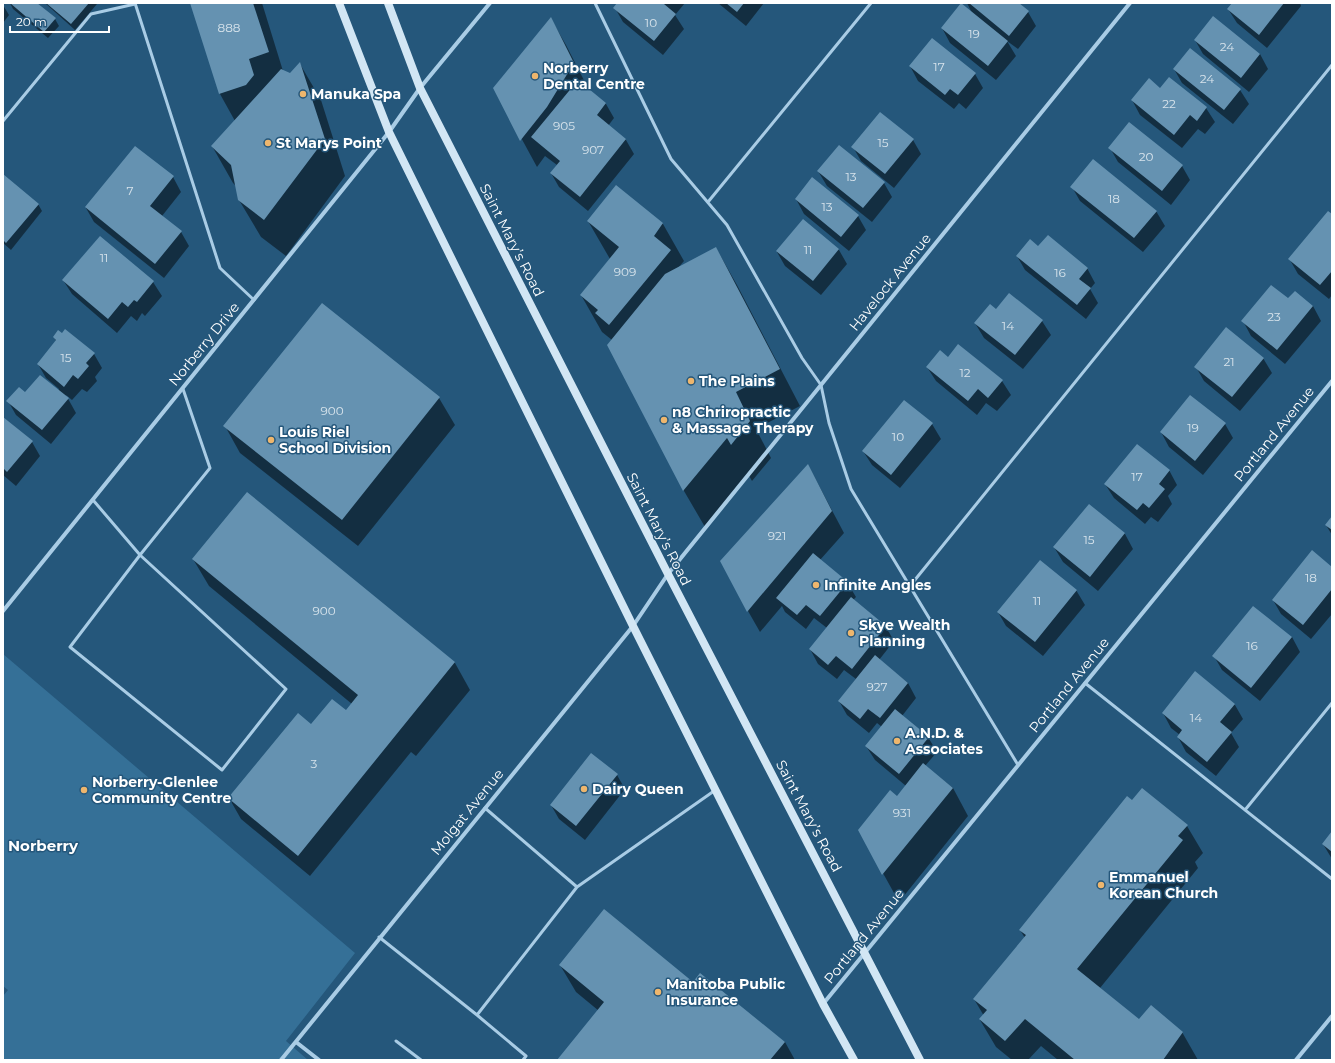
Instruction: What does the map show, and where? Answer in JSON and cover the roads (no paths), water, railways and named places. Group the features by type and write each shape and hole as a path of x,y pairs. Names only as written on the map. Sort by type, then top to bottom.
{"main road":[{"path":"339,3 389,132 633,626 824,1004 854,1060"},
{"name":"Saint Mary’s Road","path":"388,3 420,88 668,574 920,1060"}],"street":[{"name":"Norberry Drive","path":"3,611 389,132 420,88 490,3"},
{"name":"Havelock Avenue","path":"668,574 1130,3"},
{"name":"Portland Avenue","path":"824,1004 1332,381"},
{"name":"Molgat Avenue","path":"281,1060 379,937 633,626 668,574"},
{"path":"1296,1060 1332,1016"},
{"path":"296,1042 319,1060"}],"lane":[{"path":"3,121 91,14 135,3 220,268 254,300"},
{"path":"595,3 670,160 728,225 802,358 821,385 829,423 852,488 1018,765"},
{"path":"708,202 871,3"},
{"path":"910,586 1332,66"},
{"path":"93,500 140,555 286,688 222,770 70,647 140,555 210,468 183,389"},
{"path":"1085,683 1332,879"},
{"path":"1245,810 1332,703"},
{"path":"477,1015 577,887 717,790"},
{"path":"485,808 577,887"},
{"path":"379,937 526,1056 523,1060"},
{"path":"396,1040 421,1060"}],"place":[{"name":"Norberry Dental Centre","path":"535,76"},
{"name":"Manuka Spa","path":"303,94"},
{"name":"St Marys Point","path":"268,143"},
{"name":"The Plains","path":"691,381"},
{"name":"n8 Chriropractic & Massage Therapy","path":"664,420"},
{"name":"Louis Riel School Division","path":"271,440"},
{"name":"Infinite Angles","path":"816,585"},
{"name":"Skye Wealth Planning","path":"851,633"},
{"name":"A.N.D. & Associates","path":"897,741"},
{"name":"Dairy Queen","path":"584,789"},
{"name":"Norberry-Glenlee Community Centre","path":"84,790"},
{"name":"Emmanuel Korean Church","path":"1101,885"},
{"name":"Manitoba Public Insurance","path":"658,992"}],"district":[{"name":"Norberry","path":"43,846"}]}
